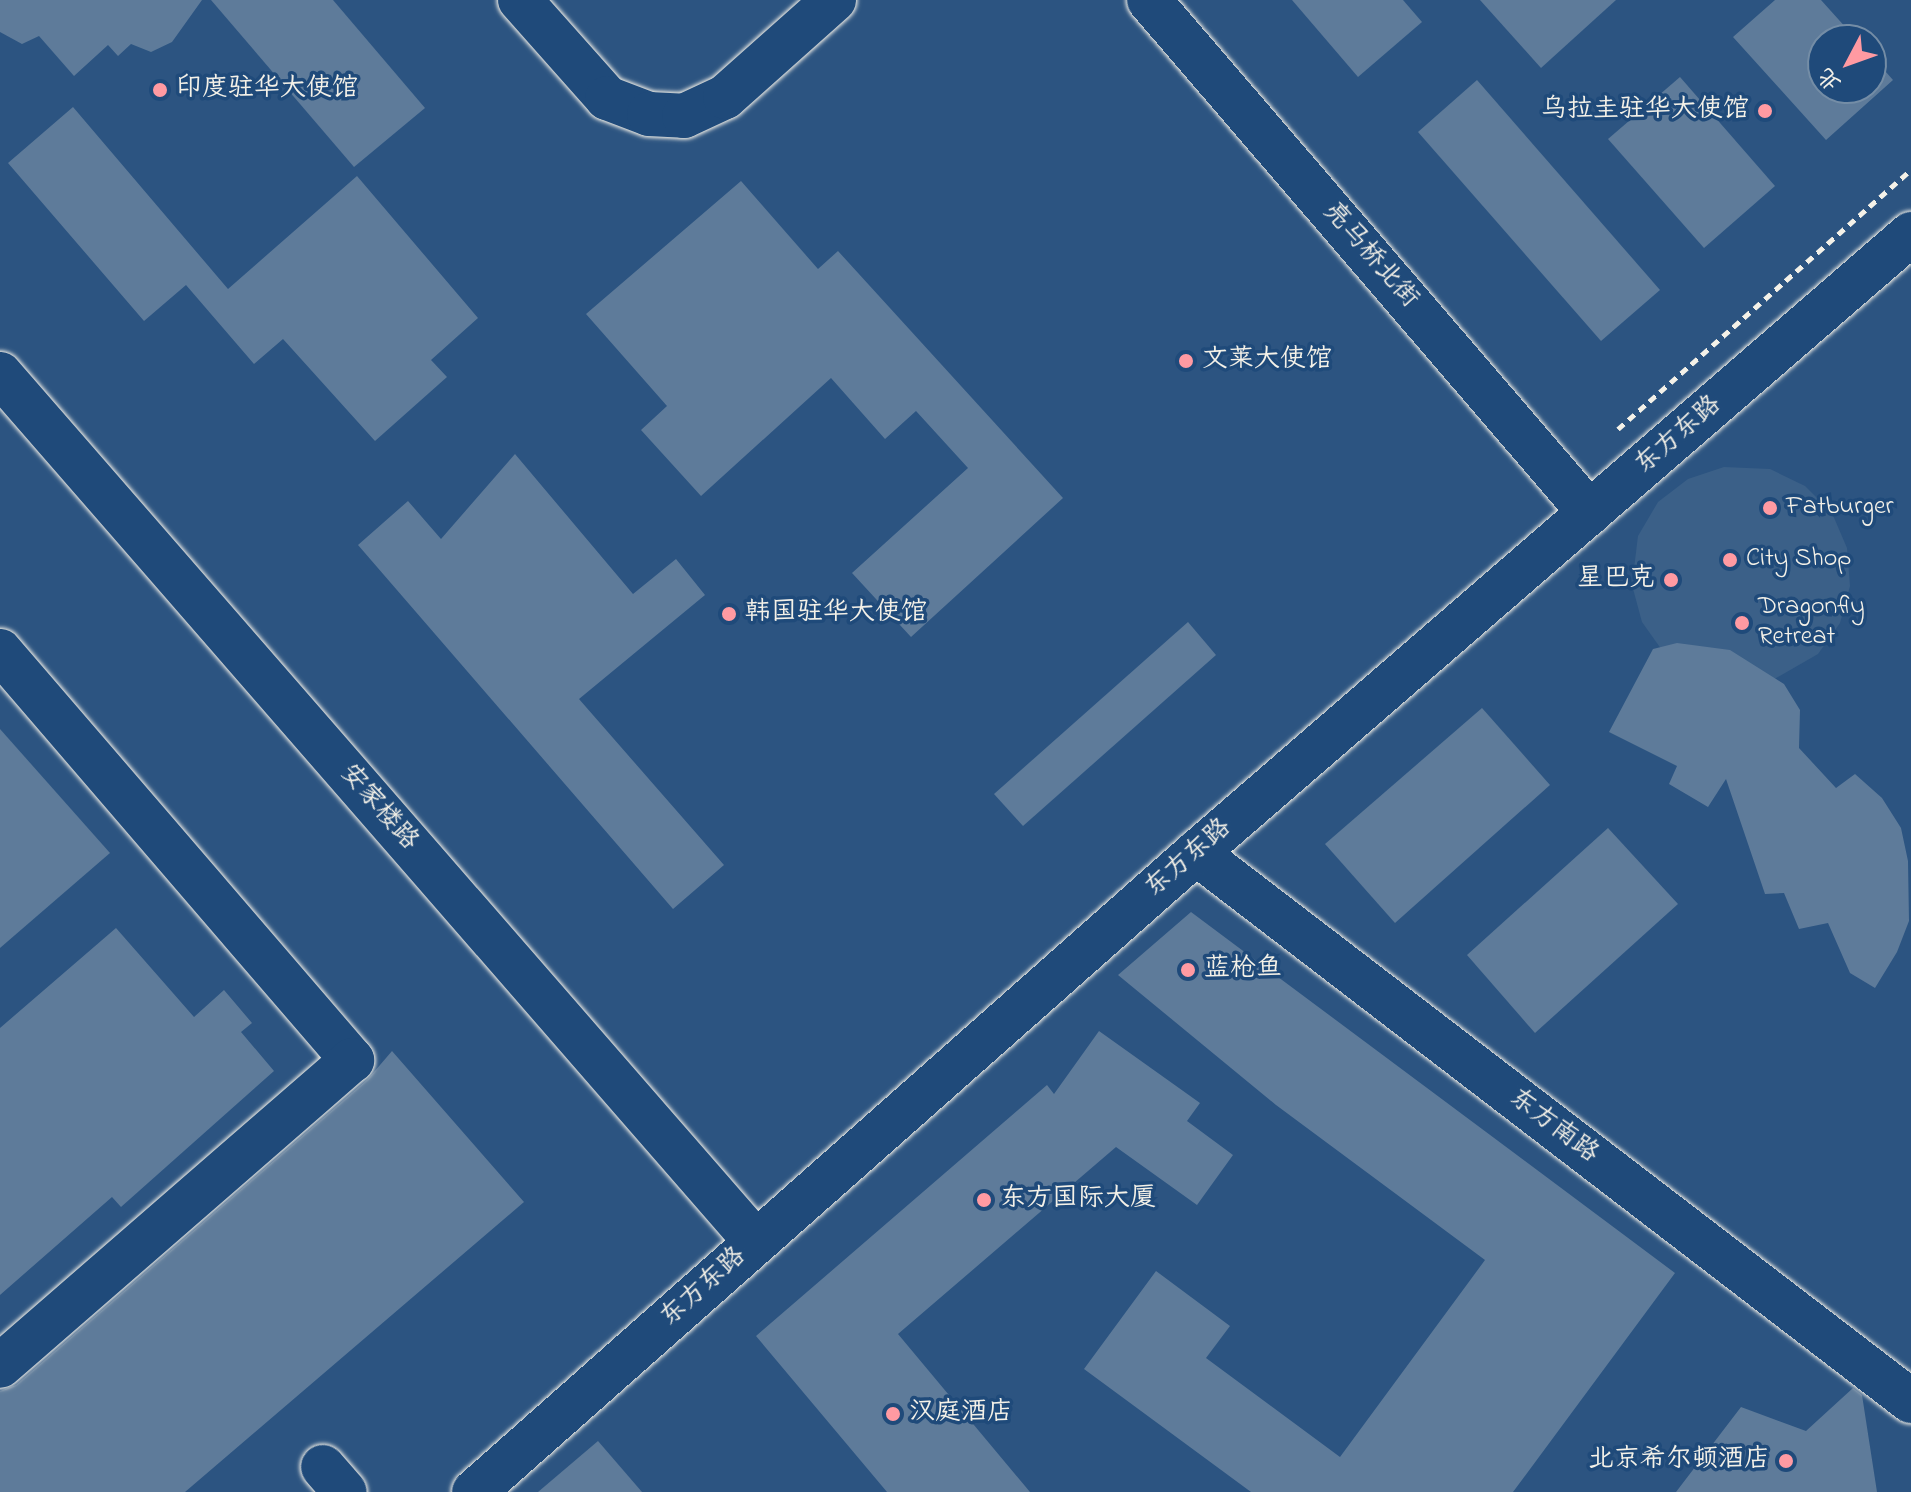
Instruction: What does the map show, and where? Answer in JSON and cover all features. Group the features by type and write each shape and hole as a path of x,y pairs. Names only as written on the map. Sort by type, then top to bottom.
{"street":[{"path":"520,0 607,98 649,114 684,116 725,97 834,0"},
{"name":"亮马桥北街","path":"1149,0 1590,513"},
{"name":"东方东路","path":"474,1492 1196,853 1911,234"},
{"name":"安家楼路","path":"0,374 756,1242"},
{"path":"0,651 352,1060 0,1366"},
{"name":"东方南路","path":"1196,853 1911,1401"}],"path":[{"path":"1606,440 1911,170"}],"shaded area":[{"path":"1724,467 1770,469 1805,486 1832,513 1847,548 1850,586 1840,623 1818,654 1771,681 1664,653 1642,622 1632,585 1638,536 1658,502 1688,479"}],"building":[{"path":"0,0 202,0 172,42 151,52 131,44 118,56 108,45 74,76 39,36 22,44 0,32"},
{"path":"211,0 333,0 425,108 354,167"},
{"path":"1292,0 1403,0 1422,22 1358,77"},
{"path":"1480,0 1616,0 1541,68"},
{"path":"1775,0 1821,0 1843,24 1807,24 1807,104 1866,104 1826,140 1733,37"},
{"path":"1680,77 1775,186 1704,248 1608,139"},
{"path":"1477,80 1660,290 1601,341 1418,132"},
{"path":"73,107 228,289 357,176 478,318 431,360 447,377 375,441 283,339 254,364 186,285 144,321 8,163"},
{"path":"741,181 818,269 838,251 1063,498 911,637 852,573 968,468 916,411 885,439 831,378 701,496 641,430 667,406 586,314"},
{"path":"515,454 633,594 676,559 705,595 579,699 724,865 673,909 358,545 408,501 441,539"},
{"path":"1188,622 1216,655 1023,826 994,794"},
{"path":"1677,643 1730,650 1784,684 1800,710 1799,748 1836,788 1855,774 1882,798 1901,828 1908,861 1909,921 1897,952 1875,988 1850,973 1828,923 1799,929 1784,893 1765,894 1726,779 1708,807 1669,784 1677,766 1609,732 1653,649"},
{"path":"1482,708 1550,785 1395,923 1325,844"},
{"path":"0,729 110,853 0,948"},
{"path":"1608,828 1678,904 1535,1033 1467,955"},
{"path":"1191,912 1675,1273 1513,1492 1251,1492 1084,1369 1156,1271 1230,1326 1206,1358 1340,1457 1485,1260 1276,1105 1118,975"},
{"path":"116,928 194,1017 224,990 252,1023 241,1032 274,1071 121,1207 112,1197 0,1295 0,1028"},
{"path":"1099,1031 1200,1103 1187,1121 1233,1155 1197,1205 1116,1147 898,1334 1030,1492 887,1492 756,1336 1047,1085 1054,1094"},
{"path":"392,1051 524,1202 185,1492 0,1492 0,1391 16,1385 368,1079"},
{"name":"北京希尔顿酒店","path":"1853,1388 1862,1395 1877,1492 1676,1492 1741,1407 1806,1431"},
{"path":"598,1441 642,1492 538,1492"}],"place":[{"name":"印度驻华大使馆","path":"160,90"},
{"name":"乌拉圭驻华大使馆","path":"1765,111"},
{"name":"文莱大使馆","path":"1186,361"},
{"name":"Fatburger","path":"1770,508"},
{"name":"City Shop","path":"1730,560"},
{"name":"星巴克","path":"1671,580"},
{"name":"韩国驻华大使馆","path":"729,614"},
{"name":"Dragonfly Retreat","path":"1742,623"},
{"name":"蓝枪鱼","path":"1188,970"},
{"name":"东方国际大厦","path":"984,1200"},
{"name":"汉庭酒店","path":"893,1414"},
{"name":"北京希尔顿酒店","path":"1786,1461"}]}
